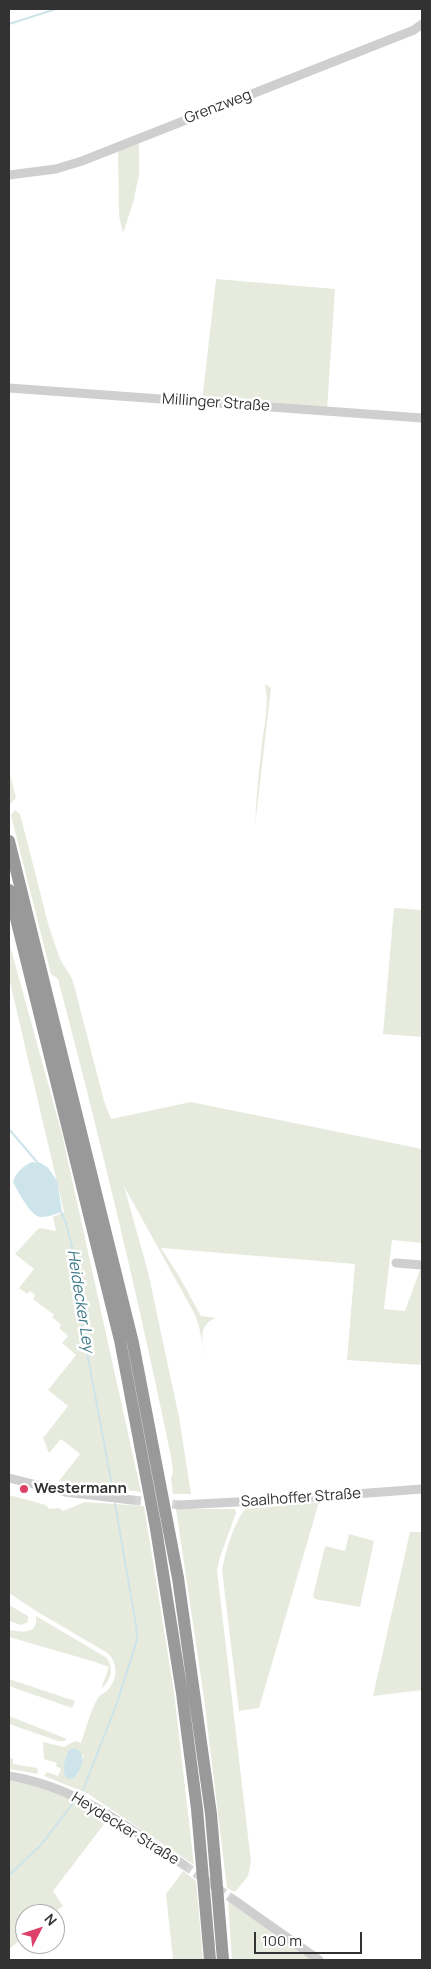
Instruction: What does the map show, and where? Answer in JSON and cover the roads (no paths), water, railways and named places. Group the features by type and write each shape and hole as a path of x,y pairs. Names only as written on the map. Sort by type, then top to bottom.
{"highway":[{"path":"9,841 133,1343 176,1568 196,1694 211,1814 223,1960"},
{"path":"9,890 120,1340 156,1529 181,1683 197,1809 210,1960"}],"street":[{"name":"Grenzweg","path":"9,175 56,169 82,160 336,62 414,30 422,24"},
{"name":"Millinger Straße","path":"9,388 422,418"},
{"path":"396,1263 422,1265"},
{"path":"9,1478 65,1492 132,1500"},
{"name":"Saalhoffer Straße","path":"180,1505 422,1489"},
{"name":"Heydecker Straße","path":"9,1776 49,1785 85,1801 184,1865"},
{"path":"234,1900 322,1960"}],"water":[{"path":"32,1162 47,1168 51,1174 55,1181 61,1212 42,1217 38,1216 29,1209 21,1197 13,1182 20,1170"},
{"path":"75,1748 83,1758 81,1766 74,1778 67,1779 64,1772 65,1761 69,1750"}],"waterway":[{"path":"9,24 56,9"},
{"name":"Heidecker Ley","path":"9,1129 37,1162 47,1168 56,1181 61,1212 66,1223 79,1275 82,1300 81,1320 113,1491"},
{"path":"83,1790 117,1703 137,1640 115,1504"},
{"path":"9,1875 41,1845 74,1802"}],"tunnel":[{"path":"132,1500 179,1505"},
{"path":"184,1865 234,1900"}],"place":[{"name":"Westermann","path":"24,1489"}]}
